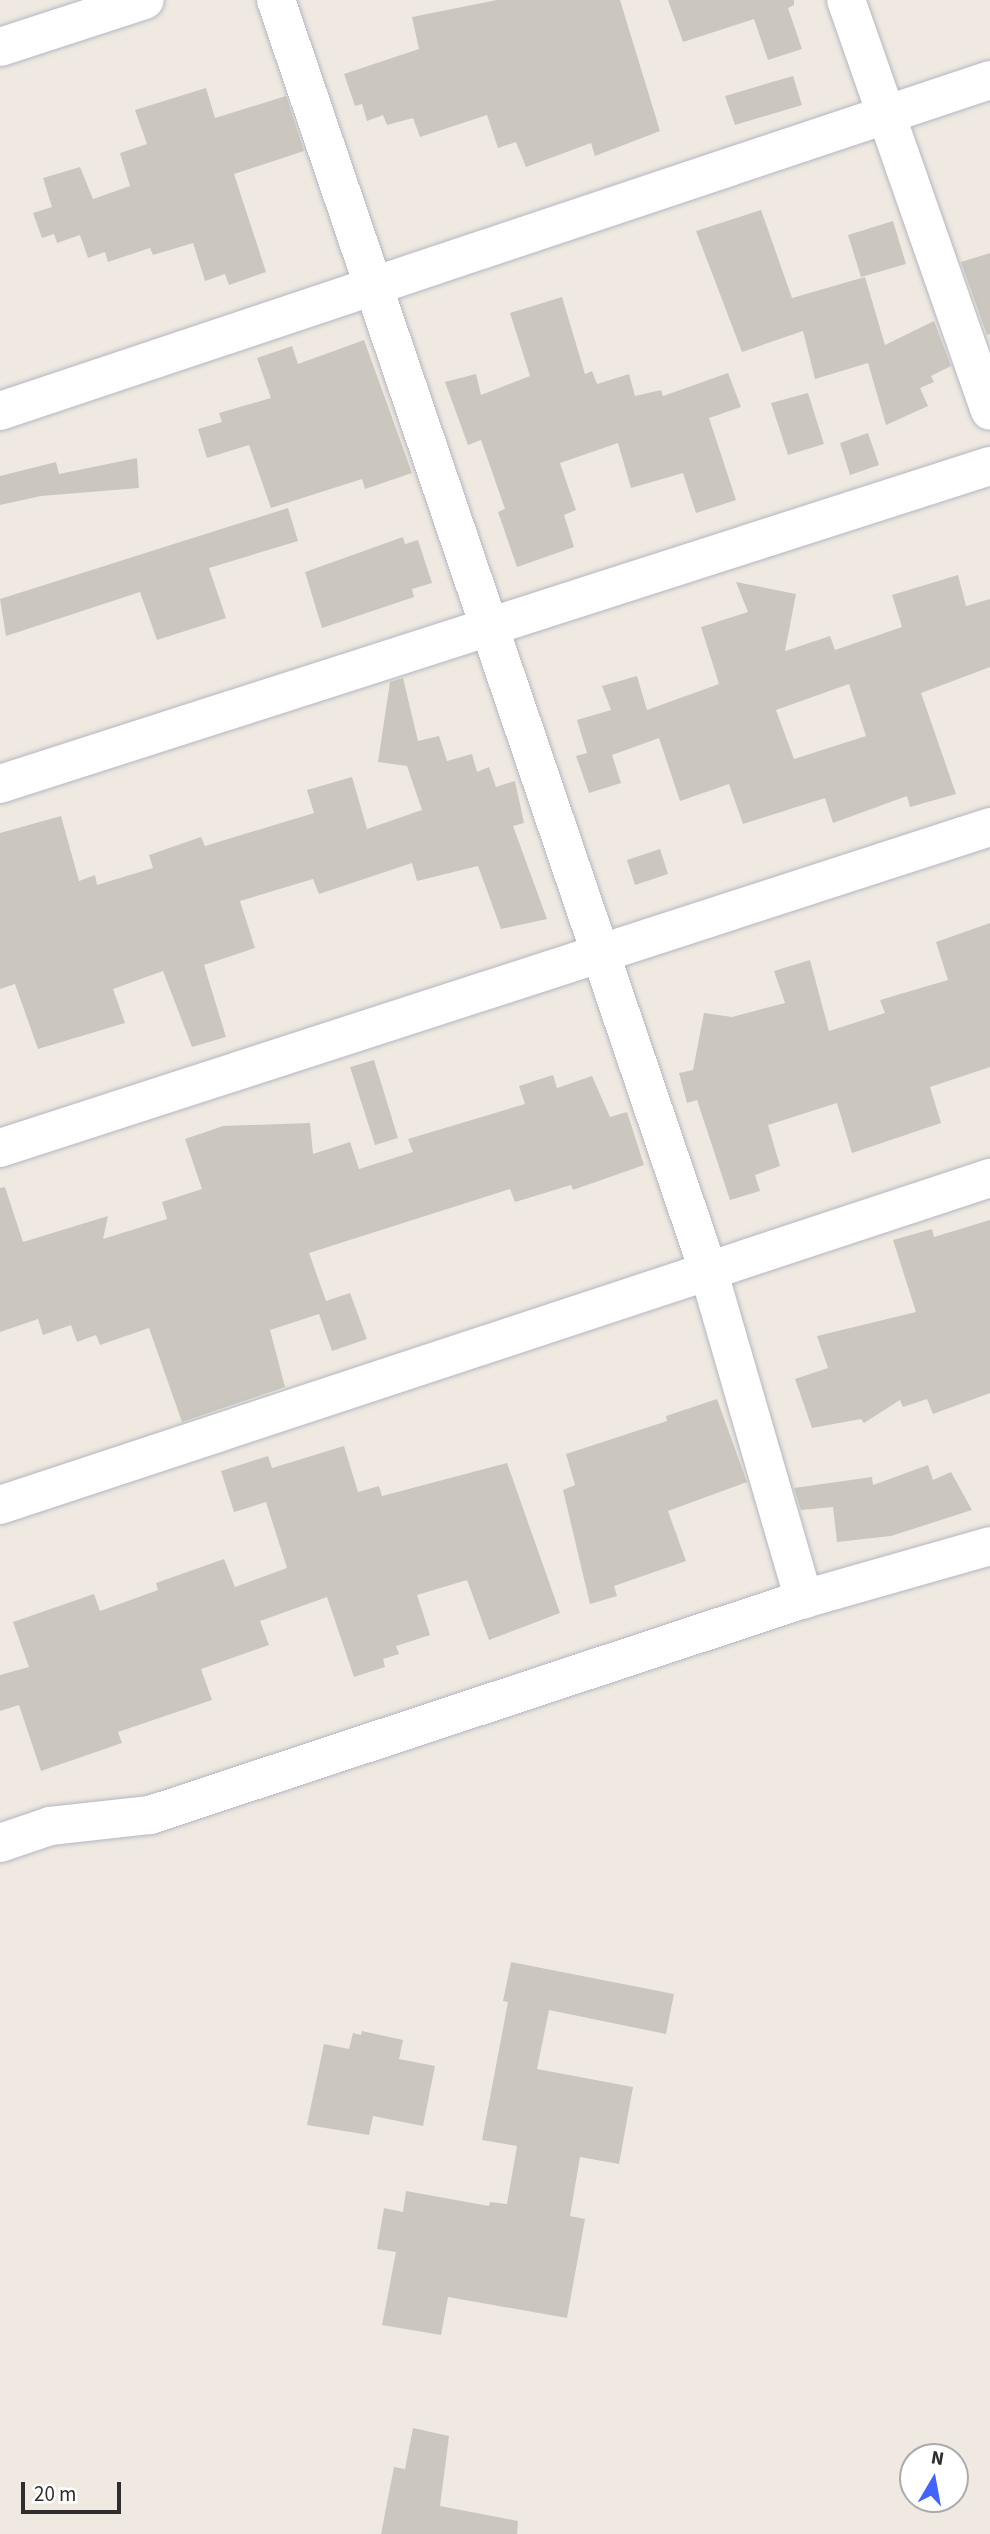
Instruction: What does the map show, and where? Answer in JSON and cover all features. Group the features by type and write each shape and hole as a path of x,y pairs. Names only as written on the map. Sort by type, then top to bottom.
{"street":[{"path":"0,47 145,0"},
{"path":"276,0 370,285 491,626 598,957 709,1273 804,1599"},
{"path":"846,0 883,115 990,411"},
{"path":"0,411 370,285 990,80"},
{"path":"0,784 990,467"},
{"path":"0,1148 598,957 990,827"},
{"path":"0,1505 990,1178"},
{"path":"0,1843 50,1826 150,1815 804,1599 990,1546"}],"building":[{"path":"497,0 620,0 660,131 595,156 591,143 526,167 516,142 498,148 487,115 420,137 413,118 387,125 383,115 367,121 362,104 355,106 344,74 419,49 412,17"},
{"path":"668,0 794,0 794,5 788,8 802,49 768,60 754,19 683,42"},
{"path":"793,76 802,105 735,125 725,96"},
{"path":"206,88 215,118 286,96 304,151 234,174 266,272 229,285 225,274 205,281 193,243 153,255 150,248 108,262 105,252 88,258 80,235 57,243 54,234 42,238 33,213 52,207 43,178 80,167 93,199 130,186 120,153 147,144 135,110"},
{"path":"761,210 792,298 865,277 885,345 934,321 951,366 931,376 934,382 920,388 928,406 886,425 868,363 815,379 803,331 742,352 696,231"},
{"path":"893,221 906,264 861,277 848,235"},
{"path":"990,253 990,334 987,335 961,262"},
{"path":"562,297 585,374 592,371 597,384 629,374 635,396 661,390 663,396 728,373 741,407 709,418 736,500 696,513 683,473 631,488 618,443 560,463 576,510 564,515 574,547 517,567 498,512 505,509 481,440 468,445 445,382 476,374 481,395 530,376 510,313"},
{"path":"364,340 412,473 365,489 362,479 271,508 249,445 207,458 198,429 222,422 219,413 271,398 257,358 292,346 298,364"},
{"path":"808,393 824,444 788,455 771,403"},
{"path":"868,433 879,465 850,475 840,443"},
{"path":"137,458 139,488 41,496 0,505 0,476 56,462 59,474"},
{"path":"288,508 298,541 209,568 226,618 157,640 140,592 6,636 0,599"},
{"path":"403,537 405,544 418,540 432,583 412,589 414,597 322,628 305,572"},
{"path":"958,575 966,606 990,599 990,667 921,693 956,794 910,807 907,796 833,823 825,798 743,824 729,784 680,801 659,738 612,755 621,783 589,793 576,756 587,753 577,720 611,710 602,686 637,676 647,710 719,684 701,627 748,612 736,582 796,594 785,651 830,636 835,650 902,627 892,595","holes":["849,684 866,736 794,759 776,710"]},
{"path":"403,678 418,741 439,736 447,761 472,754 477,772 489,767 496,787 515,781 524,823 513,826 547,919 501,929 478,866 417,881 412,863 319,894 313,879 240,901 255,948 204,965 226,1037 192,1047 163,971 113,989 125,1023 38,1049 15,984 0,989 0,833 61,816 79,881 95,875 97,885 153,868 149,855 201,837 205,846 314,813 307,790 352,777 367,829 422,810 407,766 378,762 390,682"},
{"path":"660,849 668,874 635,885 627,860"},
{"path":"990,923 990,1067 930,1087 941,1123 852,1153 837,1103 768,1125 780,1166 755,1175 760,1191 730,1200 697,1100 687,1103 679,1073 693,1070 704,1013 732,1017 785,1003 774,971 810,960 829,1031 885,1013 880,1000 948,980 936,942"},
{"path":"374,1060 398,1138 375,1145 350,1067"},
{"path":"553,1075 557,1088 592,1076 610,1117 627,1112 644,1165 573,1190 571,1185 515,1202 510,1189 309,1253 326,1301 350,1293 367,1339 332,1351 319,1314 270,1330 285,1387 182,1422 149,1328 100,1345 96,1335 77,1342 71,1325 43,1335 38,1319 0,1332 0,1188 5,1187 23,1242 108,1216 103,1239 167,1219 162,1202 202,1189 185,1139 223,1126 310,1123 313,1154 350,1142 359,1169 413,1152 408,1139 525,1104 519,1086"},
{"path":"990,1220 990,1393 933,1414 927,1399 903,1407 900,1400 864,1423 861,1419 812,1428 795,1379 828,1368 817,1336 916,1312 893,1240 932,1229 934,1237"},
{"path":"717,1399 747,1482 668,1511 686,1561 614,1586 617,1596 590,1604 563,1490 575,1485 566,1454 667,1421 666,1416"},
{"path":"344,1446 358,1492 379,1486 382,1496 507,1463 560,1613 489,1640 467,1580 417,1595 430,1635 396,1646 399,1654 383,1659 385,1667 354,1677 327,1597 260,1621 269,1645 201,1669 212,1700 118,1732 122,1743 41,1771 19,1705 0,1711 0,1675 29,1667 13,1622 94,1594 100,1611 158,1590 156,1583 224,1559 235,1587 287,1568 266,1502 234,1512 221,1471 268,1456 272,1468"},
{"path":"928,1465 933,1480 951,1472 972,1510 891,1536 837,1542 833,1507 801,1510 794,1488 872,1477 873,1485"},
{"path":"511,1962 674,1994 666,2034 549,2010 537,2069 633,2087 619,2164 580,2157 570,2216 585,2219 567,2318 448,2297 441,2335 382,2325 396,2252 377,2249 384,2208 403,2212 406,2191 489,2206 490,2202 507,2204 517,2146 482,2140 508,2002 503,2001"},
{"path":"362,2031 403,2040 399,2059 435,2066 423,2126 373,2116 369,2135 307,2125 324,2044 349,2049 353,2033 361,2035"},
{"path":"413,2428 449,2436 440,2506 518,2521 517,2534 381,2534 394,2467 405,2469"}]}
